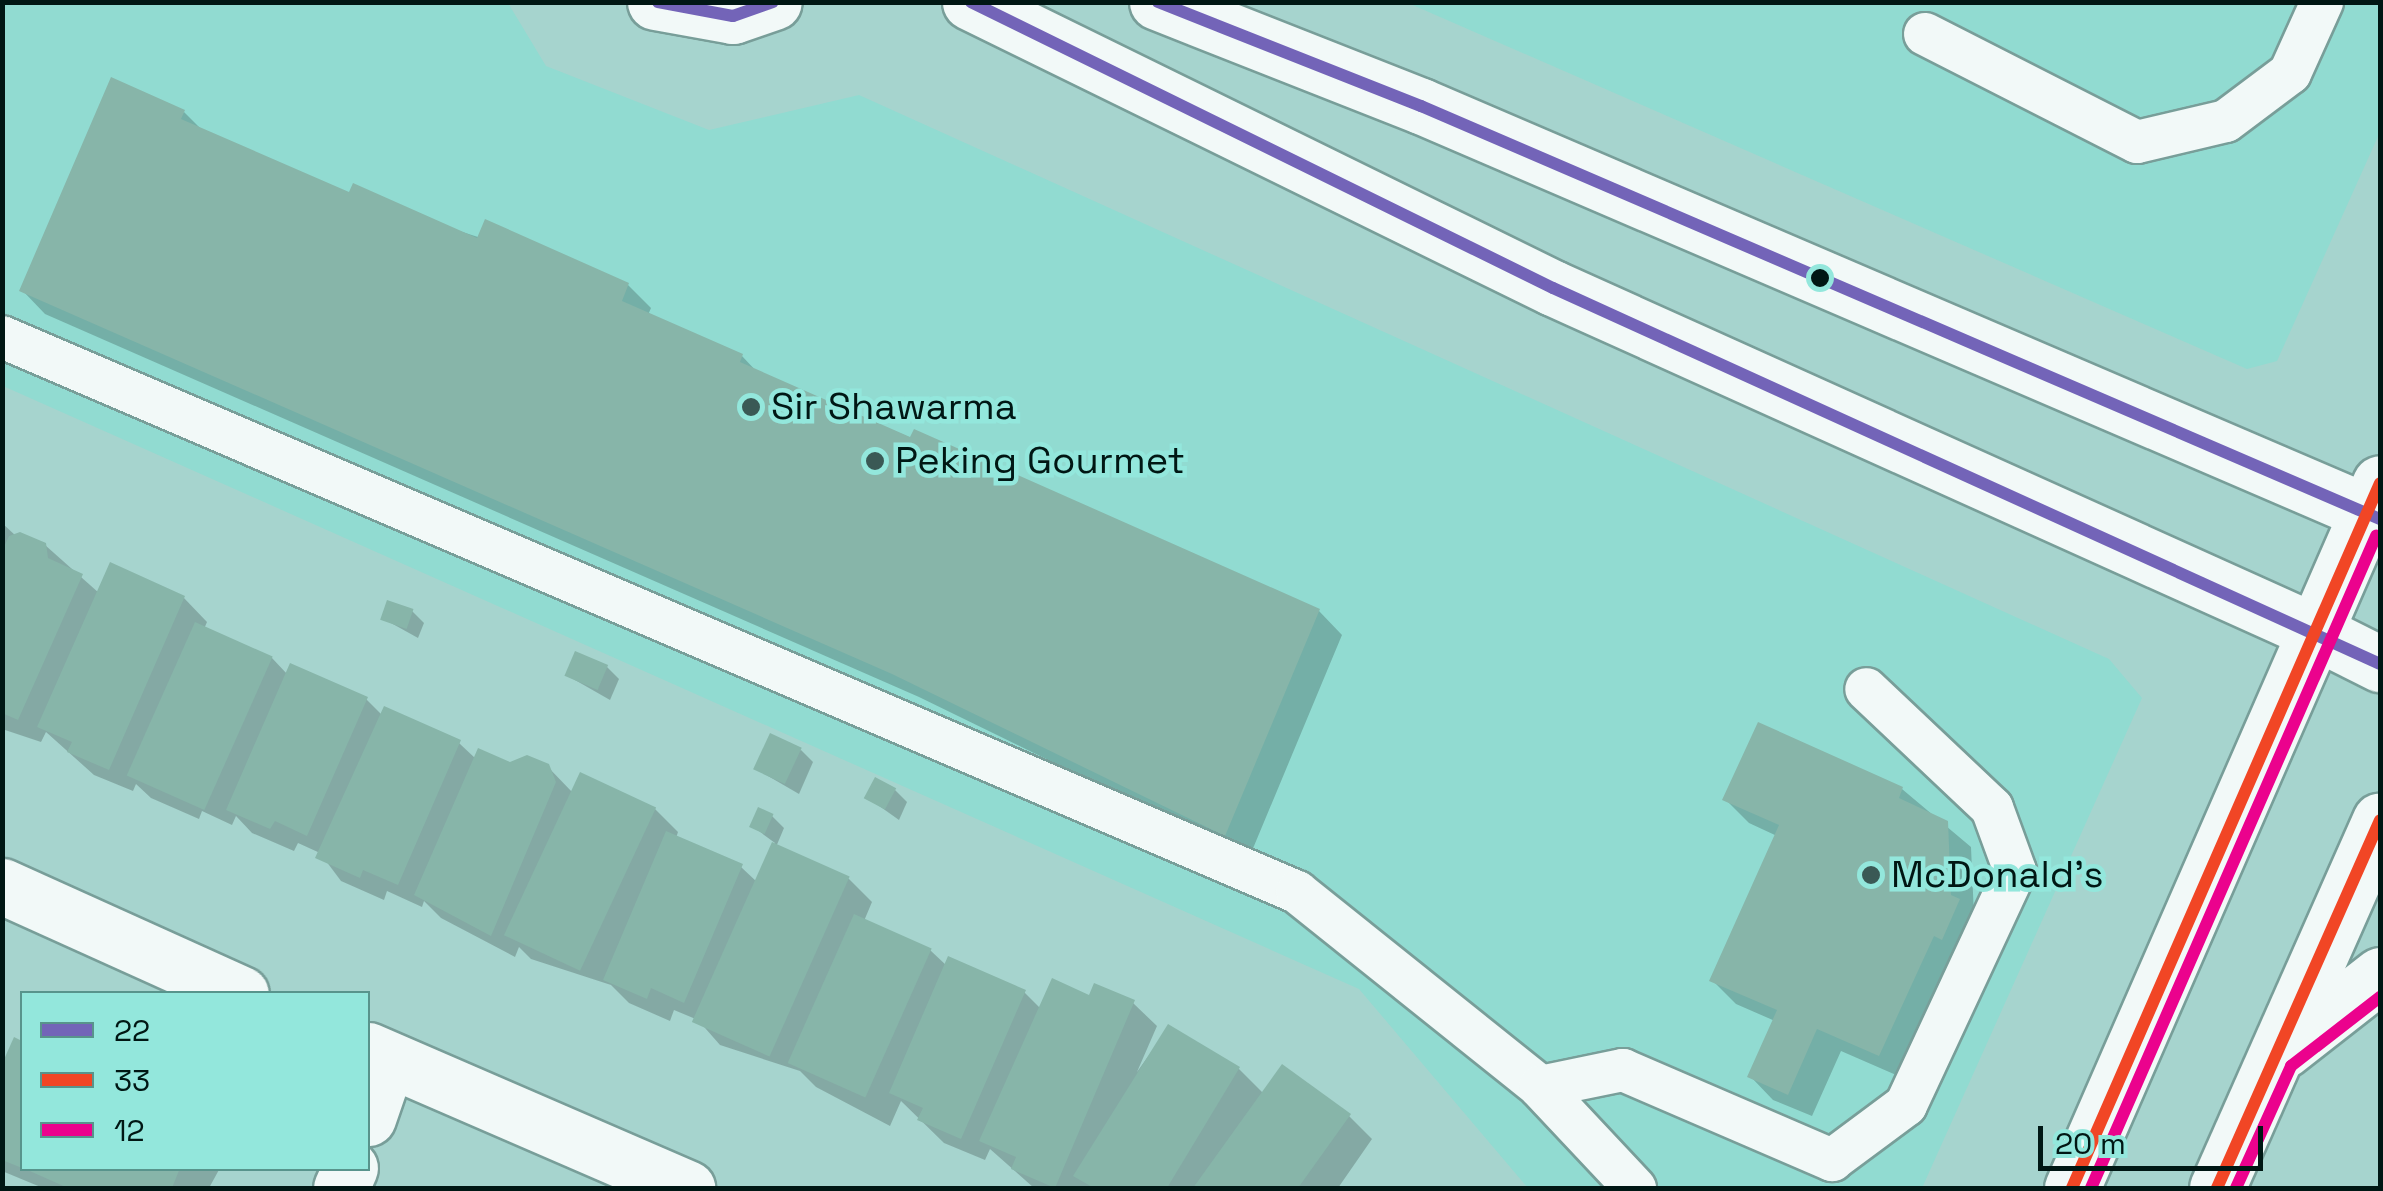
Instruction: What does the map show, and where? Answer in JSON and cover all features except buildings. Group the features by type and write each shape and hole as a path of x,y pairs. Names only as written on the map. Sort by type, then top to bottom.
{"street":[{"path":"655,2 733,16 774,2"},
{"path":"970,2 1553,288 2380,664"},
{"path":"1157,2 1422,106 2376,505 2316,632 2072,1188"},
{"path":"2217,1188 2380,820"},
{"path":"2,886 234,991"},
{"path":"2278,1055 2380,975"},
{"path":"370,1105 378,1055 687,1188"}],"lane":[{"path":"1925,34 2137,142 2226,121 2290,73 2322,2"},
{"path":"2,337 1296,892 1540,1087 1635,1188"},
{"path":"1540,1087 1623,1070 1832,1160 1906,1105 2015,871 1992,808 1866,689"}],"shaded area":[{"path":"3,3 508,3 546,66 709,130 859,95 2109,659 2142,698 1922,1188 1528,1188 1359,989 3,386"},
{"path":"1408,3 2380,3 2380,132 2277,361 2247,369"}],"transit line":[{"name":"22","path":"658,2 733,16 773,2"},
{"name":"22","path":"971,2 1553,288 2380,664"},
{"name":"22","path":"1158,2 1421,106 2380,519"},
{"name":"33","path":"2072,1188 2380,483"},
{"name":"12","path":"2091,1188 2376,536"},
{"name":"33","path":"2217,1188 2380,820"},
{"name":"12","path":"2236,1188 2291,1066 2380,997"}],"place":[{"name":"Sir Shawarma","path":"751,407"},
{"name":"Peking Gourmet","path":"875,461"},
{"name":"McDonald's","path":"1871,875"}]}
